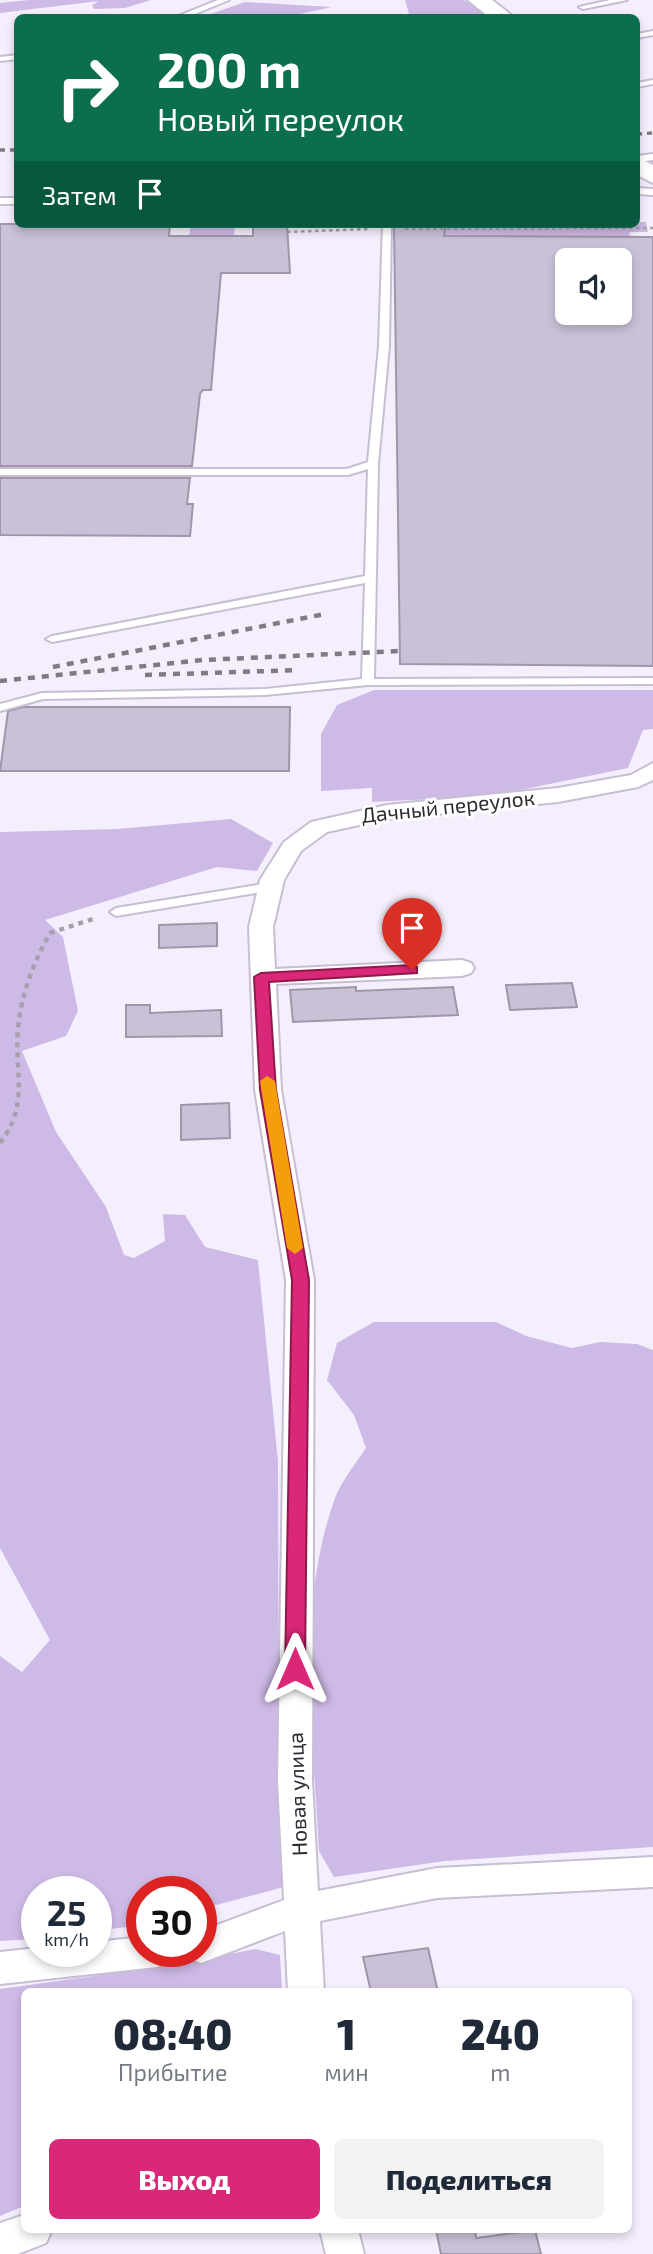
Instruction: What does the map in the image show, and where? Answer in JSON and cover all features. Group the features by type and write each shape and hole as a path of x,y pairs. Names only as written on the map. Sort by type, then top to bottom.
{"main road":[{"path":"478,0 499,14"},
{"path":"640,164 653,176"}],"street":[{"name":"Дачный переулок","path":"270,887 292,847 319,827 387,812 558,795 638,780 653,770"},
{"name":"Новая улица","path":"270,887 261,927 261,977 268,1090 300,1280 295,1781 306,1988"},
{"path":"261,977 462,968"},
{"path":"217,1941 302,1909 437,1883 653,1872"},
{"path":"0,1968 126,1954"},
{"path":"0,2242 25,2233"},
{"path":"340,2233 345,2254"}],"lane":[{"path":"187,14 225,0"},
{"path":"583,7 623,0"},
{"path":"368,682 373,464 384,346 387,228"},
{"path":"0,472 348,472 373,464"},
{"path":"52,639 369,579"},
{"path":"0,708 42,696 265,692 368,682 653,681"},
{"path":"116,912 270,887"}],"path":[{"path":"287,232 354,228"},
{"path":"0,1143 13,1129 20,1110 18,1031 29,970 50,933 116,912"}],"shaded area":[{"path":"29,0 151,0 125,8 94,9 92,5 99,1 0,13 0,3"},
{"path":"405,0 464,0 488,14 409,14"},
{"path":"245,2 332,7 300,14 211,14"},
{"path":"640,222 646,222 648,232 630,232 629,237 394,236 395,228 640,228"},
{"path":"190,228 235,228 234,236 189,236"},
{"path":"374,690 653,690 653,729 643,730 628,768 491,796 372,802 372,788 321,791 321,734 337,705"},
{"path":"231,819 273,843 257,871 217,867 45,920 63,937 78,1011 66,1036 22,1051 56,1132 106,1207 124,1255 134,1258 165,1241 163,1214 185,1215 205,1247 258,1260 278,1461 279,1772 284,1887 217,1905 217,1876 126,1876 126,1927 112,1929 112,1876 21,1876 21,1940 0,1941 0,1656 22,1672 50,1640 0,1548 0,832 117,829"},
{"path":"374,1322 496,1322 526,1336 572,1348 600,1342 637,1344 653,1350 653,1847 445,1861 334,1877 319,1851 310,1673 315,1584 323,1540 335,1498 366,1448 354,1415 327,1380 337,1343"},
{"path":"255,1949 280,1955 282,1988 21,1988 21,2207 0,2216 0,1989 158,1967 217,1967 217,1957"}],"building":[{"path":"0,224 14,224 14,228 170,228 169,236 253,236 253,228 287,228 290,273 221,273 211,390 203,390 200,394 192,466 0,466"},
{"path":"394,228 445,228 444,236 653,237 653,666 400,664"},
{"path":"0,478 190,478 187,504 193,504 190,536 0,535"},
{"path":"23,707 290,707 289,771 0,771 8,711"},
{"path":"217,923 217,946 159,948 159,925"},
{"path":"572,983 577,1007 510,1010 506,985"},
{"path":"356,987 356,991 453,987 458,1015 293,1022 290,990"},
{"path":"126,1005 150,1005 150,1013 221,1010 222,1036 126,1037"},
{"path":"229,1103 230,1138 181,1140 181,1105"},
{"path":"428,1948 437,1988 370,1988 363,1957"},
{"path":"437,2233 475,2233 476,2238 536,2233 541,2254 441,2254"}],"railway":[{"path":"640,134 653,133"},
{"path":"0,150 14,150"},
{"path":"53,667 325,614"},
{"path":"0,681 203,660 400,651"},
{"path":"145,675 299,670"}],"slow traffic":[{"path":"267,1081 295,1248"}],"route":[{"path":"295,1669 300,1280 268,1090 261,977 412,970"}]}
